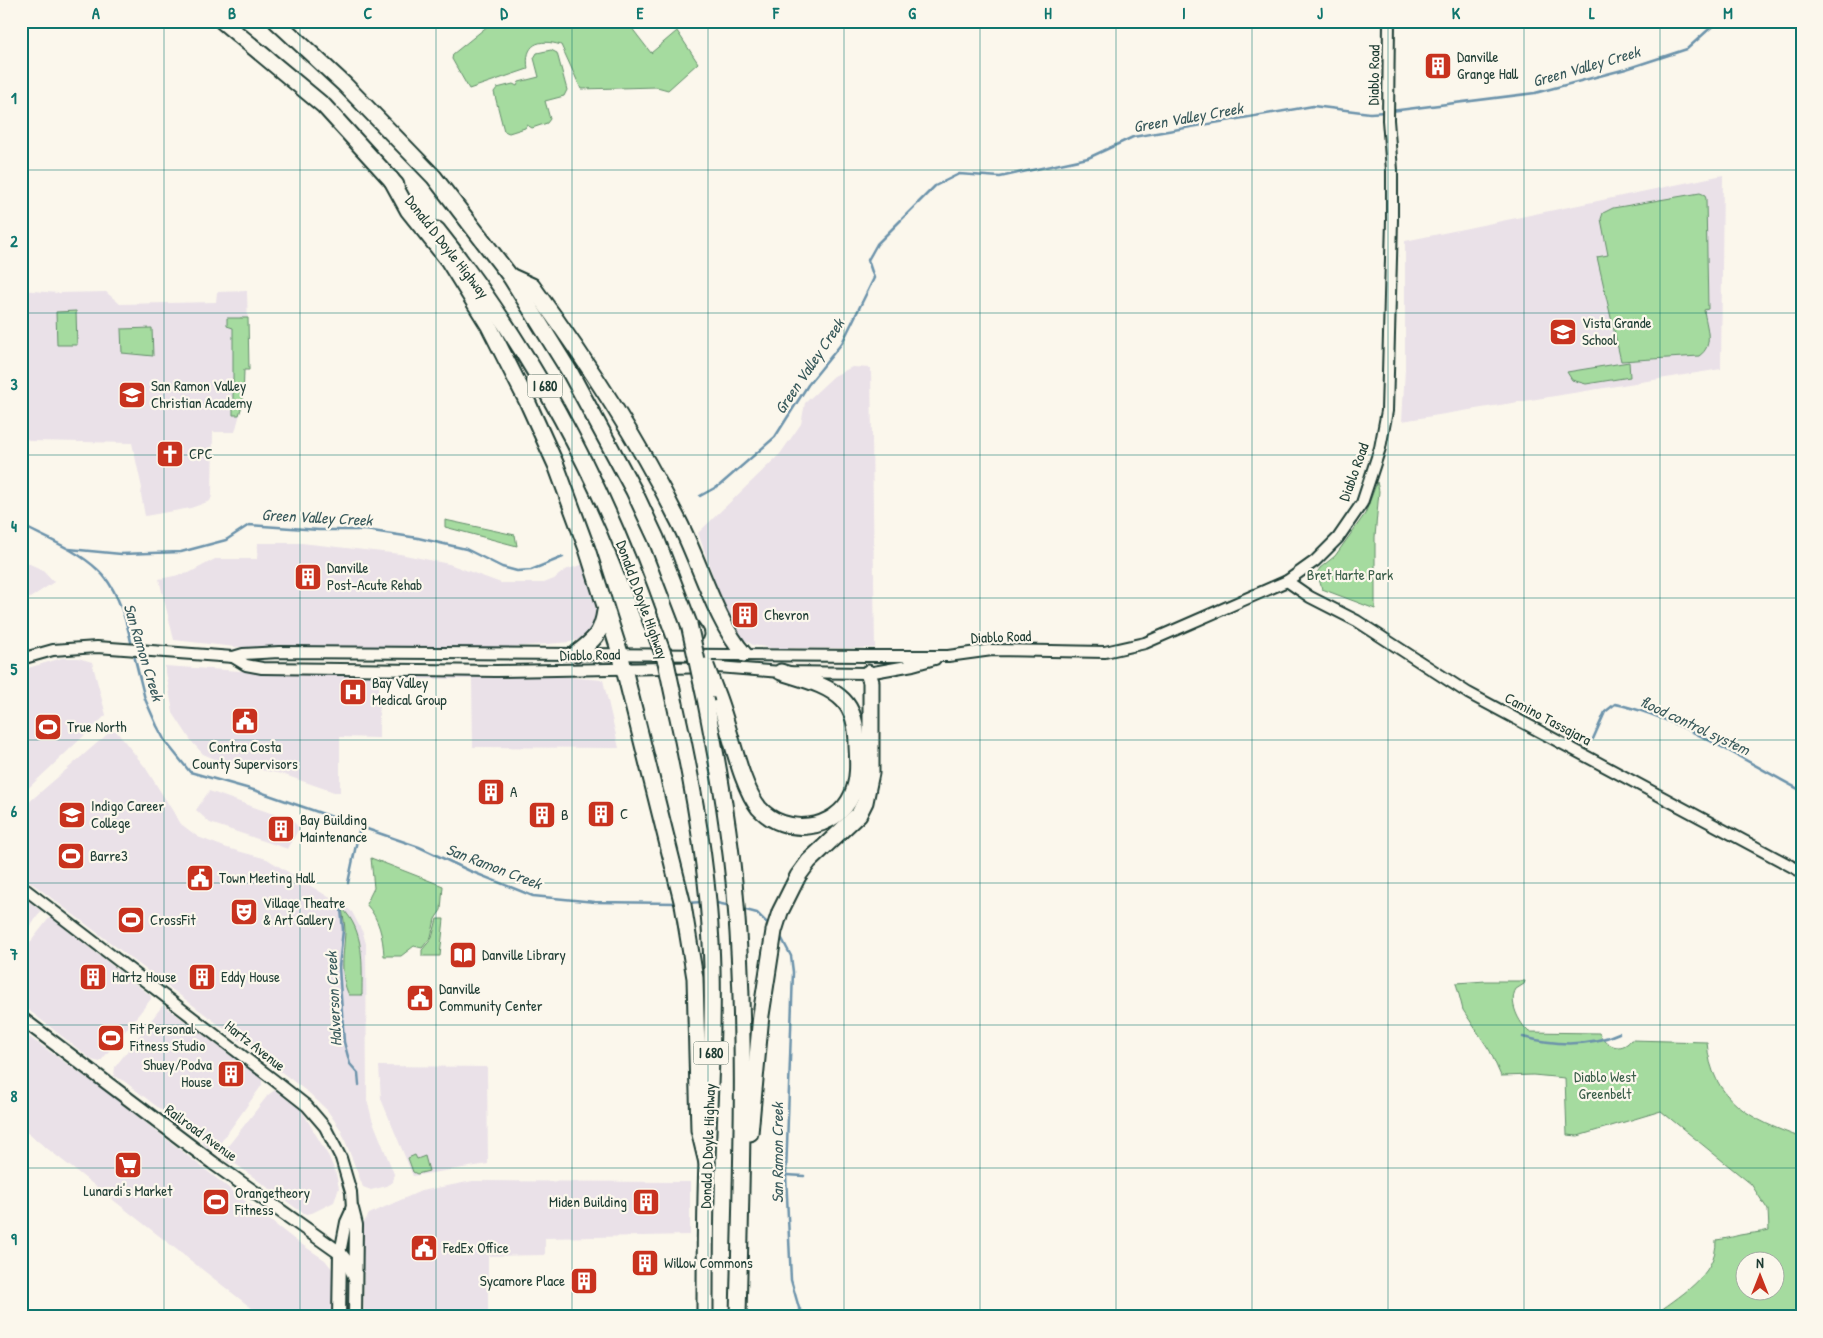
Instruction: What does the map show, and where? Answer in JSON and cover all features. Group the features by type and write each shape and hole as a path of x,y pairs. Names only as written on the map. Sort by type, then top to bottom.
{"highway":[{"name":"Donald D Doyle Highway","path":"222,21 324,106 420,209 464,264 509,328 545,386 580,451 606,505 651,621 666,662 692,778 703,853 711,943 713,1021 707,1163 705,1317"},
{"name":"Donald D Doyle Highway","path":"276,21 345,85 434,177 510,276 572,374 634,491 656,538 692,630 731,848 740,959 742,1163 738,1317"},
{"path":"391,179 408,210 448,260 468,292 524,393 566,490 587,549 620,653 674,864 690,941 697,1015 699,1130 707,1163"},
{"path":"510,276 532,286 616,408 678,520 730,635 744,654"},
{"path":"577,653 590,643 603,626 605,610"},
{"path":"692,630 715,690 747,786 760,808 780,822 804,827 815,825 837,815 852,795 857,775 856,723 845,702 826,687 781,672"},
{"path":"742,1163 750,1133 768,963 774,931 789,891 809,861 859,814 865,802 871,773 871,682 868,672"}],"main road":[{"name":"Railroad Avenue","path":"21,1018 213,1163 340,1253 348,1263 355,1278"},
{"path":"352,1209 356,1225 355,1317"},
{"path":"339,1317 340,1253"}],"street":[{"name":"Diablo Road","path":"21,659 69,647 111,648 233,657 243,654 279,652 948,656 992,650 1105,652 1144,643 1287,581 1315,561 1338,538 1362,503 1375,467 1384,430 1392,220 1392,170 1388,120 1389,21"},
{"name":"Camino Tassajara","path":"1287,581 1310,597 1357,621 1468,693 1802,872"},
{"path":"867,656 868,672"},
{"name":"Diablo Road","path":"233,657 246,665 262,668 496,671 718,667 781,672 868,672 914,666 948,656"},
{"name":"Hartz Avenue","path":"21,886 307,1106 325,1127 340,1155 351,1192 352,1209"},
{"path":"340,1253 346,1222 352,1209"}],"shaded area":[{"name":"Vista Grande School","path":"1723,175 1721,369 1402,421 1405,369 1405,241"},
{"name":"San Ramon Valley Christian Academy","path":"21,290 58,293 106,292 120,304 216,302 217,292 247,291 249,370 244,370 243,403 235,432 213,432 212,496 210,501 191,508 145,516 141,494 142,488 132,443 31,441 21,436"},
{"path":"852,367 871,368 875,648 771,648 753,645 738,636 727,616 698,533 780,454 801,424 805,403 834,376"},
{"path":"258,543 301,543 400,554 449,564 501,583 544,583 554,579 565,570 584,564 597,605 597,623 584,638 571,642 498,648 235,647 174,640 159,579 189,573 215,559 257,559"},
{"path":"21,560 43,570 54,582 21,604"},
{"path":"62,658 78,658 92,662 106,715 21,795 21,670"},
{"path":"165,666 297,675 555,676 603,680 619,748 473,747 472,679 379,679 379,738 340,737 340,792 334,792 282,774 224,763 203,754 192,742 173,713"},
{"path":"111,731 116,731 145,767 181,824 198,837 227,848 267,859 335,901 338,900 352,912 363,933 366,944 367,1099 372,1119 394,1174 393,1182 387,1186 371,1190 363,1187 341,1130 327,1110 309,1093 21,875 21,809"},
{"path":"209,791 293,821 299,828 288,849 210,823 196,810"},
{"path":"21,895 41,911 21,940"},
{"path":"50,917 151,996 151,999 100,1062 92,1060 21,1004 21,954"},
{"path":"163,1005 262,1079 262,1085 221,1142 213,1149 206,1147 201,1141 124,1081 114,1076 115,1067"},
{"path":"21,1031 105,1091 295,1240 325,1260 332,1269 332,1317 263,1317 21,1128"},
{"path":"379,1066 487,1067 488,1164 413,1176 381,1099"},
{"path":"275,1090 302,1111 329,1157 336,1174 339,1188 334,1202 312,1213 306,1214 300,1211 234,1163 228,1163 224,1157 228,1146 268,1095"},
{"path":"473,1181 690,1182 690,1235 545,1238 545,1255 488,1256 488,1317 364,1317 363,1224 369,1214 421,1191"}],"green space":[{"path":"494,21 631,21 631,27 651,53 677,31 698,63 668,90 657,87 581,89 561,45 546,42 534,45 531,49 528,54 528,69 469,89 452,59 453,54"},
{"path":"551,50 557,53 567,90 564,96 545,101 550,119 547,123 532,128 527,125 525,128 509,133 504,131 494,92 497,88 513,84 517,86 519,82 539,77 534,58 537,53"},
{"path":"1700,193 1705,195 1706,199 1708,309 1704,310 1708,335 1707,347 1699,356 1621,361 1597,257 1608,255 1601,219 1603,213 1613,208"},
{"path":"76,311 77,345 57,345 56,312"},
{"path":"227,318 248,318 249,370 244,370 243,403 239,415 233,415 233,328 227,326"},
{"path":"152,328 153,356 122,353 121,329"},
{"path":"1629,362 1630,377 1586,384 1572,380 1567,372"},
{"name":"Bret Harte Park","path":"1377,482 1379,491 1375,537 1375,609 1322,589 1317,573 1320,568 1335,556 1365,514"},
{"path":"445,520 515,535 517,546 445,527"},
{"path":"371,858 443,886 441,910 435,919 431,937 422,948 414,946 401,956 384,956 380,928 366,904 374,888"},
{"path":"342,908 355,927 361,948 362,995 349,995 344,980 345,932"},
{"path":"437,919 444,919 440,956 422,956 422,950 432,938"},
{"name":"Diablo West Greenbelt","path":"1525,981 1524,984 1516,989 1513,1000 1518,1018 1529,1032 1599,1033 1610,1044 1618,1047 1627,1044 1631,1040 1707,1042 1710,1062 1716,1079 1726,1094 1751,1115 1767,1124 1802,1138 1802,1317 1652,1317 1684,1293 1703,1275 1715,1253 1716,1240 1769,1230 1768,1210 1751,1184 1661,1111 1578,1136 1567,1135 1565,1078 1533,1075 1501,1076 1490,1051 1463,1010 1456,983"},
{"path":"415,1155 417,1159 425,1156 429,1171 417,1174 413,1172 408,1158"}],"waterway":[{"name":"Green Valley Creek","path":"1391,111 1535,93 1626,69 1687,49 1718,21"},
{"name":"Green Valley Creek","path":"700,496 720,485 775,437 808,385 842,343 874,278 868,260 877,244 935,186 959,174 1000,177 1088,158 1133,137 1313,106 1370,113 1385,112"},
{"name":"San Ramon Creek","path":"21,525 81,556 105,577 120,605 132,646"},
{"name":"Green Valley Creek","path":"69,549 121,554 181,552 226,540 249,525 319,530 366,530 418,538 466,549 502,567 517,571 531,570 563,557"},
{"name":"San Ramon Creek","path":"133,651 145,699 157,726 165,741 190,772 257,791 419,847 470,871 533,896 595,902 677,903"},
{"name":"flood control system","path":"1593,739 1605,712 1615,704 1639,710 1687,729 1802,791"},
{"name":"Halverson Creek","path":"348,883 360,826"},
{"name":"San Ramon Creek","path":"687,903 702,902"},
{"name":"San Ramon Creek","path":"712,902 731,906"},
{"name":"Halverson Creek","path":"341,909 343,930 339,967 344,1042 350,1064 358,1073 359,1085"},
{"name":"San Ramon Creek","path":"742,909 757,913 770,926"},
{"name":"San Ramon Creek","path":"780,935 791,956 793,972 786,1175 791,1280 799,1308 807,1317"},
{"path":"1523,1037 1547,1042 1584,1043 1608,1038 1619,1033"},
{"path":"786,1175 804,1176"}],"place":[{"name":"Danville Grange Hall","path":"1438,66"},
{"name":"Vista Grande School","path":"1563,332"},
{"name":"San Ramon Valley Christian Academy","path":"132,395"},
{"name":"CPC","path":"170,454"},
{"name":"Danville Post-Acute Rehab","path":"308,577"},
{"name":"Chevron","path":"745,615"},
{"name":"Bay Valley Medical Group","path":"353,692"},
{"name":"Contra Costa County Supervisors","path":"245,721"},
{"name":"True North","path":"48,727"},
{"name":"A","path":"491,792"},
{"name":"C","path":"601,814"},
{"name":"Indigo Career College","path":"72,815"},
{"name":"B","path":"542,815"},
{"name":"Bay Building Maintenance","path":"281,829"},
{"name":"Barre3","path":"71,856"},
{"name":"Town Meeting Hall","path":"200,878"},
{"name":"Village Theatre & Art Gallery","path":"244,912"},
{"name":"CrossFit","path":"131,920"},
{"name":"Danville Library","path":"463,955"},
{"name":"Hartz House","path":"93,977"},
{"name":"Eddy House","path":"202,977"},
{"name":"Danville Community Center","path":"420,998"},
{"name":"Fit Personal Fitness Studio","path":"111,1038"},
{"name":"Shuey/Podva House","path":"231,1074"},
{"name":"Lunardi's Market","path":"128,1165"},
{"name":"Orangetheory Fitness","path":"216,1202"},
{"name":"Miden Building","path":"646,1202"},
{"name":"FedEx Office","path":"424,1248"},
{"name":"Willow Commons","path":"645,1263"},
{"name":"Sycamore Place","path":"584,1281"}]}
